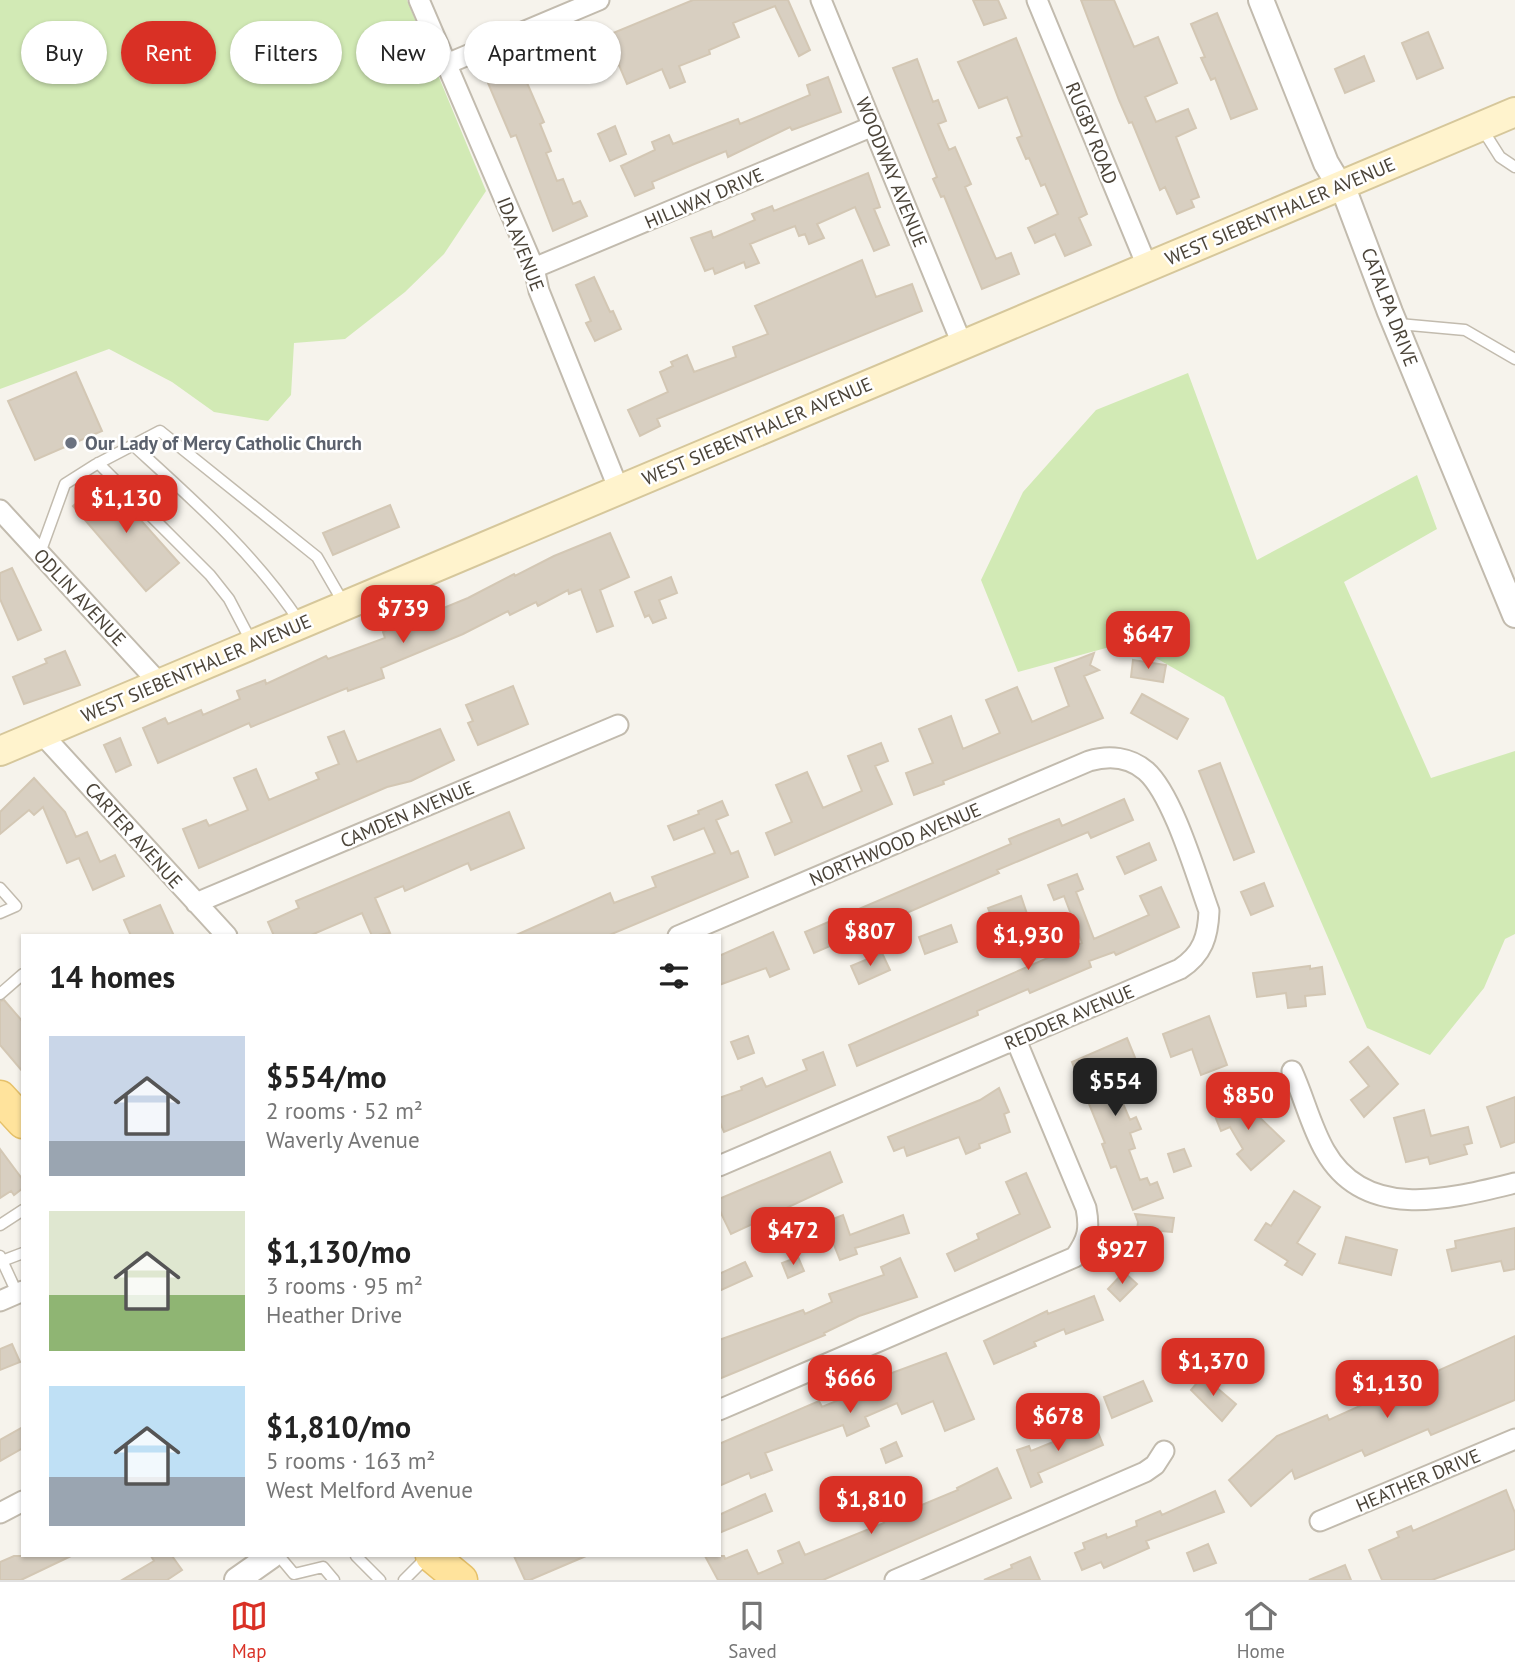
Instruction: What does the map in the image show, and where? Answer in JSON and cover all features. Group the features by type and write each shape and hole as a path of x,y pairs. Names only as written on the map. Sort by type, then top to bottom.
{"main road":[{"name":"WEST SIEBENTHALER AVENUE","path":"0,751 1515,112"},
{"path":"0,1097 21,1120"},
{"path":"431,1557 461,1580"}],"street":[{"name":"IDA AVENUE","path":"419,0 429,21"},
{"path":"450,63 598,0"},
{"name":"WOODWAY AVENUE","path":"821,0 962,344"},
{"name":"RUGBY ROAD","path":"1037,0 1147,267"},
{"name":"CATALPA DRIVE","path":"1261,0 1326,163 1340,185 1369,251 1395,323 1503,575 1515,615"},
{"name":"IDA AVENUE","path":"450,65 534,268 539,292 619,490"},
{"name":"HILLWAY DRIVE","path":"534,268 873,126"},
{"name":"ODLIN AVENUE","path":"0,510 160,684"},
{"name":"CAMDEN AVENUE","path":"196,902 618,724"},
{"name":"CARTER AVENUE","path":"41,733 225,934"},
{"name":"NORTHWOOD AVENUE","path":"683,934 1089,761 1113,757"},
{"name":"REDDER AVENUE","path":"721,1165 1180,969 1196,956 1208,933 1209,911 1158,784 1140,766 1113,757"},
{"path":"721,1409 1075,1256 1086,1242 1089,1232 1086,1208 1016,1040"},
{"path":"1292,1071 1325,1152 1346,1178 1359,1188 1386,1199 1424,1200 1515,1183"},
{"name":"HEATHER DRIVE","path":"1321,1521 1515,1439"},
{"path":"895,1580 1145,1472 1155,1465 1164,1451"},
{"path":"0,1513 21,1502"},
{"path":"237,1580 270,1557"}],"lane":[{"path":"1481,127 1500,157 1515,167"},
{"path":"1395,323 1465,330 1515,359"},
{"path":"40,553 65,484 98,463 160,431 317,557 345,606"},
{"path":"134,446 236,543 280,593 301,624"},
{"path":"98,463 210,575 229,599 253,644"},
{"path":"0,888 16,906 0,913"},
{"path":"0,994 21,976"},
{"path":"0,1225 21,1211"},
{"path":"13,1295 1,1259 21,1254"},
{"path":"280,1557 294,1574 323,1567 334,1580"},
{"path":"357,1557 380,1580"},
{"path":"404,1580 429,1557"}],"green space":[{"path":"0,0 407,0 416,21 356,21 356,84 442,84 486,191 444,254 405,292 345,339 294,343 291,395 268,421 214,412 172,382 109,349 0,389"},
{"path":"1188,373 1257,560 1417,475 1437,529 1344,582 1431,778 1515,751 1515,934 1505,939 1484,988 1430,1055 1367,1028 1224,697 1128,642 1018,672 981,580 1023,492 1096,410"}],"building":[{"path":"693,0 788,0 810,50 799,56 775,6 733,23 739,37 709,50 710,54 679,66 685,82 670,88 662,69 627,84 621,70 621,30"},
{"path":"973,0 998,0 1006,18 984,25"},
{"path":"1081,0 1114,0 1134,47 1158,37 1177,83 1145,97 1156,122 1188,109 1196,128 1176,137 1199,197 1191,200 1194,207 1177,214 1165,187 1160,190 1132,122 1129,123 1119,100"},
{"path":"1217,13 1257,109 1231,119 1215,78 1211,80 1201,58 1205,57 1191,24"},
{"path":"1428,32 1443,68 1417,79 1402,43"},
{"path":"1016,38 1087,214 1079,218 1091,245 1065,256 1055,234 1035,243 1028,228 1058,214 1045,184 1041,186 1029,158 1026,159 1017,138 1022,136 1007,97 979,108 958,62"},
{"path":"1364,56 1374,81 1345,93 1335,69"},
{"path":"917,59 933,102 938,100 946,121 938,124 949,150 955,147 971,184 965,187 996,259 1011,253 1019,274 982,289 944,196 941,197 933,179 937,177 893,68"},
{"path":"828,77 841,112 792,130 790,127 728,157 726,151 652,182 654,188 635,196 621,166 655,150 652,142 669,135 673,144 738,119 740,124 810,95 807,85"},
{"path":"488,84 528,84 544,122 540,124 551,151 546,153 557,181 563,179 573,204 580,201 587,216 553,231 516,135 511,137"},
{"path":"615,126 626,154 610,161 598,134"},
{"path":"868,173 880,207 874,209 889,245 874,251 855,207 817,224 824,238 809,244 805,234 799,236 795,226 750,244 759,263 746,268 744,262 715,274 713,268 705,271 691,238 711,231 713,238 755,220 752,214 772,206 774,211"},
{"path":"862,260 876,297 912,284 922,311 657,419 660,426 640,436 628,410 668,392 660,372 673,366 671,362 687,355 694,372 736,357 733,347 768,334 755,306"},
{"path":"594,277 621,329 595,341 586,323 591,321 576,285"},
{"path":"76,372 102,431 35,460 8,401"},
{"path":"104,479 179,563 146,591 73,506"},
{"path":"390,505 399,527 333,555 323,533"},
{"path":"610,533 629,577 600,590 613,626 597,632 581,589 569,594 568,590 538,606 536,602 510,615 508,611 463,634 381,668 384,678 348,691 347,688 251,727 249,723 158,763 143,728 165,718 168,724 201,710 203,715 240,699 237,691 265,680 266,684 326,656 328,659 385,638 383,632 410,620 409,618 428,610 429,614 468,598 514,574 515,576 554,556"},
{"path":"12,568 41,630 18,640 0,599 0,573"},
{"path":"671,577 677,593 659,600 666,618 653,623 649,615 645,617 635,592"},
{"path":"65,651 80,685 24,704 13,677 47,663 45,659"},
{"path":"1094,653 1090,665 1099,670 1084,676 1103,718 914,795 906,773 933,763 919,729 951,716 963,749 1000,733 986,700 1017,687 1032,722 1069,706 1055,668"},
{"path":"1133,660 1166,665 1163,682 1131,677"},
{"path":"513,686 528,724 478,745 468,723 473,721 466,705"},
{"path":"1142,694 1188,719 1177,739 1131,713"},
{"path":"440,729 454,760 411,781 387,787 199,868 183,829 206,820 209,826 248,810 234,778 256,769 269,800 319,779 316,773 339,764 328,737 344,731 357,762"},
{"path":"120,738 131,765 116,772 104,745"},
{"path":"881,743 888,761 875,766 892,804 775,855 766,833 792,822 776,785 807,772 823,808 862,791 848,756"},
{"path":"1220,763 1254,852 1234,860 1199,771"},
{"path":"34,778 65,812 76,837 87,832 100,862 115,855 124,876 93,890 79,858 67,863 43,807 34,815 29,810 0,834 0,812"},
{"path":"1124,799 1133,820 1091,838 1088,832 814,953 805,932 1011,844 1009,839 1059,819 1062,826"},
{"path":"722,801 728,815 716,820 731,854 738,851 748,877 612,934 518,934 610,893 614,903 656,887 652,877 715,853 704,828 674,840 668,826 699,814 698,811"},
{"path":"509,812 524,848 471,870 468,863 405,891 403,886 375,898 390,933 371,934 362,913 314,934 273,934 268,922 299,908 296,901"},
{"path":"1149,843 1156,860 1125,874 1117,857"},
{"path":"1077,874 1083,889 1076,892 1094,939 1149,915 1140,896 1161,887 1179,927 1116,955 1114,952 1089,961 1091,967 1030,993 1028,989 977,1011 978,1015 857,1066 849,1045 1082,943 1064,896 1054,900 1048,885"},
{"path":"1264,883 1273,906 1251,915 1241,892"},
{"path":"1021,896 1027,914 995,926 988,908"},
{"path":"160,905 173,934 130,934 124,920"},
{"path":"951,925 957,942 925,954 919,937"},
{"path":"773,932 789,969 770,977 766,968 721,984 721,955"},
{"path":"882,953 890,970 859,984 851,966"},
{"path":"1310,966 1310,969 1322,967 1325,994 1305,996 1306,1006 1288,1008 1286,993 1257,997 1253,973"},
{"path":"4,1000 21,1020 21,1070 0,1045 0,1001"},
{"path":"1209,1016 1227,1065 1201,1075 1192,1049 1171,1057 1163,1034"},
{"path":"748,1036 754,1053 738,1059 731,1042"},
{"path":"1127,1038 1136,1060 1109,1071 1130,1120 1136,1117 1141,1129 1130,1133 1135,1148 1129,1150 1140,1180 1147,1178 1150,1185 1157,1182 1163,1198 1133,1210 1116,1166 1111,1168 1102,1144 1105,1143 1072,1062"},
{"path":"1368,1047 1398,1084 1364,1117 1351,1100 1369,1086 1350,1062"},
{"path":"823,1052 835,1085 724,1132 721,1125 721,1097 742,1090 741,1087 762,1078 766,1087 807,1070 803,1060"},
{"path":"999,1088 1009,1112 1004,1114 1010,1132 979,1144 980,1148 966,1154 959,1137 907,1156 904,1147 894,1151 888,1137 980,1100"},
{"path":"1515,1097 1515,1142 1501,1147 1487,1107"},
{"path":"1247,1098 1253,1111 1284,1141 1251,1170 1237,1154 1243,1149 1230,1127 1221,1131 1213,1111"},
{"path":"1424,1110 1431,1136 1468,1127 1472,1143 1464,1145 1467,1154 1430,1164 1428,1157 1406,1162 1394,1118"},
{"path":"0,1149 21,1177 21,1190 14,1195 11,1191 0,1198"},
{"path":"1184,1149 1191,1166 1174,1172 1168,1154"},
{"path":"830,1152 842,1182 731,1234 721,1213 721,1198"},
{"path":"1026,1173 1050,1227 955,1271 947,1254 979,1239 977,1234 1020,1214 1006,1182"},
{"path":"1294,1191 1320,1207 1297,1243 1315,1254 1302,1275 1285,1265 1288,1261 1255,1240 1266,1223 1271,1226"},
{"path":"1135,1214 1174,1218 1172,1232 1160,1231 1157,1258 1134,1255 1138,1222"},
{"path":"843,1215 850,1235 903,1215 909,1233 855,1248 857,1254 840,1260 825,1222"},
{"path":"1515,1228 1515,1269 1504,1271 1501,1261 1452,1271 1447,1250 1456,1248 1455,1241"},
{"path":"1346,1237 1397,1250 1391,1275 1339,1263"},
{"path":"798,1257 804,1271 788,1278 782,1263"},
{"path":"900,1258 917,1297 859,1316 824,1333 825,1335 721,1378 721,1339 803,1310 805,1314 832,1302 829,1294 884,1275 881,1267"},
{"path":"745,1262 752,1276 721,1290 721,1273"},
{"path":"1124,1272 1137,1284 1120,1301 1108,1289"},
{"path":"1094,1296 1103,1320 1066,1334 1064,1329 1034,1342 1036,1346 994,1364 984,1341 1047,1311 1048,1314"},
{"path":"1515,1336 1515,1400 1431,1435 1428,1429 1365,1456 1362,1450 1295,1479 1292,1470 1251,1506 1229,1480 1277,1436 1327,1415 1329,1420"},
{"path":"12,1344 20,1362 0,1370 0,1349"},
{"path":"946,1353 974,1419 945,1431 933,1401 902,1414 897,1403 865,1417 869,1426 847,1436 843,1425 765,1453 772,1470 751,1478 749,1473 721,1485 721,1443 819,1401 822,1407 861,1391 859,1385"},
{"path":"1203,1376 1236,1404 1222,1421 1191,1390"},
{"path":"1143,1381 1152,1401 1112,1418 1104,1397"},
{"path":"1095,1425 1103,1445 1038,1473 1042,1482 1031,1487 1017,1450 1029,1446 1031,1451"},
{"path":"21,1428 21,1449 0,1461 0,1440"},
{"path":"896,1442 902,1456 886,1463 881,1449"},
{"path":"997,1468 1011,1498 823,1580 718,1580 706,1557 724,1556 725,1559 747,1550 758,1574 783,1563 778,1551 799,1542 805,1555 884,1523 880,1512 901,1503 905,1512 958,1490 957,1488"},
{"path":"1506,1490 1515,1513 1515,1549 1432,1580 1382,1580 1369,1550 1399,1537 1397,1532 1411,1526 1413,1531"},
{"path":"1215,1491 1224,1512 1146,1541 1149,1548 1104,1568 1101,1562 1082,1570 1075,1553 1085,1549 1083,1543 1106,1534 1107,1538 1137,1526 1136,1521 1160,1511 1162,1515"},
{"path":"765,1494 772,1511 721,1532 721,1514"},
{"path":"1208,1544 1216,1563 1194,1571 1187,1553"},
{"path":"14,1556 69,1557 21,1580 0,1580 0,1562"},
{"path":"152,1557 173,1557 182,1570 167,1580 122,1580 154,1561"},
{"path":"514,1557 584,1557 530,1580 525,1580"},
{"path":"1030,1557 1040,1580 984,1580 1012,1568 1011,1565"},
{"path":"1345,1565 1351,1580 1309,1580"}],"place":[{"name":"Our Lady of Mercy Catholic Church","path":"71,443"}]}
